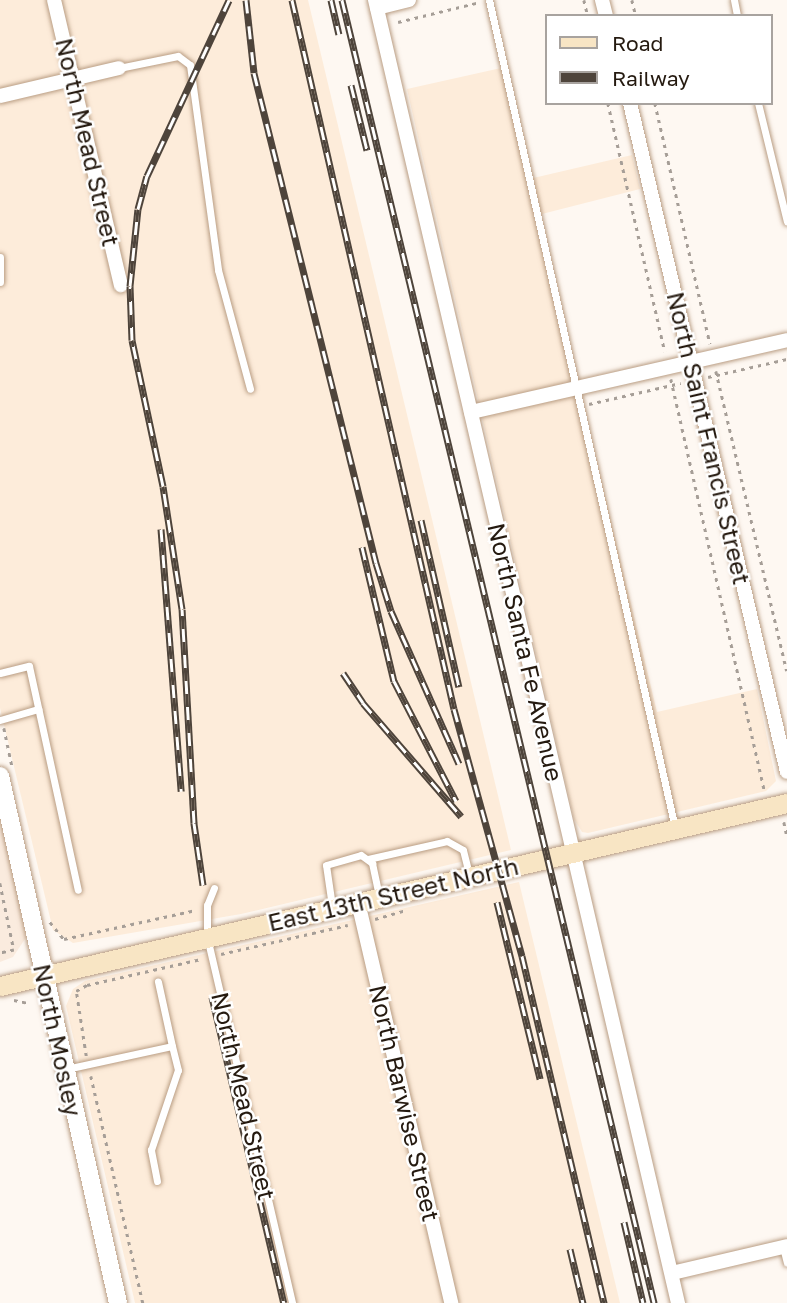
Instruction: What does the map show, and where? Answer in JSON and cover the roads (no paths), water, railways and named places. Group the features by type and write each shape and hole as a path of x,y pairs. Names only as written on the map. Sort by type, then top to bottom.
{"main road":[{"name":"East 13th Street North","path":"0,986 787,803"}],"street":[{"name":"North Mead Street","path":"54,0 121,285"},
{"path":"376,4 409,0"},
{"name":"North Santa Fe Avenue","path":"376,4 678,1303"},
{"path":"0,96 119,68"},
{"name":"North Saint Francis Street","path":"630,105 787,772"},
{"path":"471,412 787,340"},
{"name":"North Mosley","path":"0,776 118,1303"},
{"name":"North Barwise Street","path":"358,902 452,1303"},
{"path":"672,1273 785,1246"}],"lane":[{"path":"489,0 676,829"},
{"path":"119,68 178,56 190,65 218,270 250,389"},
{"path":"758,105 787,222"},
{"path":"0,257 0,282"},
{"path":"0,674 29,666 78,890"},
{"path":"0,720 38,709"},
{"path":"332,908 326,865 361,855 368,859 455,842 463,850 470,877"},
{"path":"368,859 379,898"},
{"name":"North Mead Street","path":"214,888 207,912 207,937 292,1303"},
{"path":"157,1181 150,1150 178,1070 158,982"},
{"path":"65,1070 172,1046"},
{"path":"785,1246 787,1263"}],"railway":[{"path":"203,885 194,823 182,609 163,486 132,340 130,286 138,209 147,176 229,0"},
{"path":"246,0 254,73 376,563 391,611 459,764"},
{"path":"292,0 454,709 522,956 604,1303"},
{"path":"331,0 339,34"},
{"path":"342,0 654,1303"},
{"path":"351,85 367,150"},
{"path":"421,520 459,687"},
{"path":"161,529 181,791"},
{"path":"362,547 394,681 456,801"},
{"path":"343,673 363,703 461,816"},
{"path":"497,902 540,1079"},
{"path":"212,997 284,1303"},
{"path":"624,1222 643,1303"},
{"path":"570,1249 583,1303"}]}
